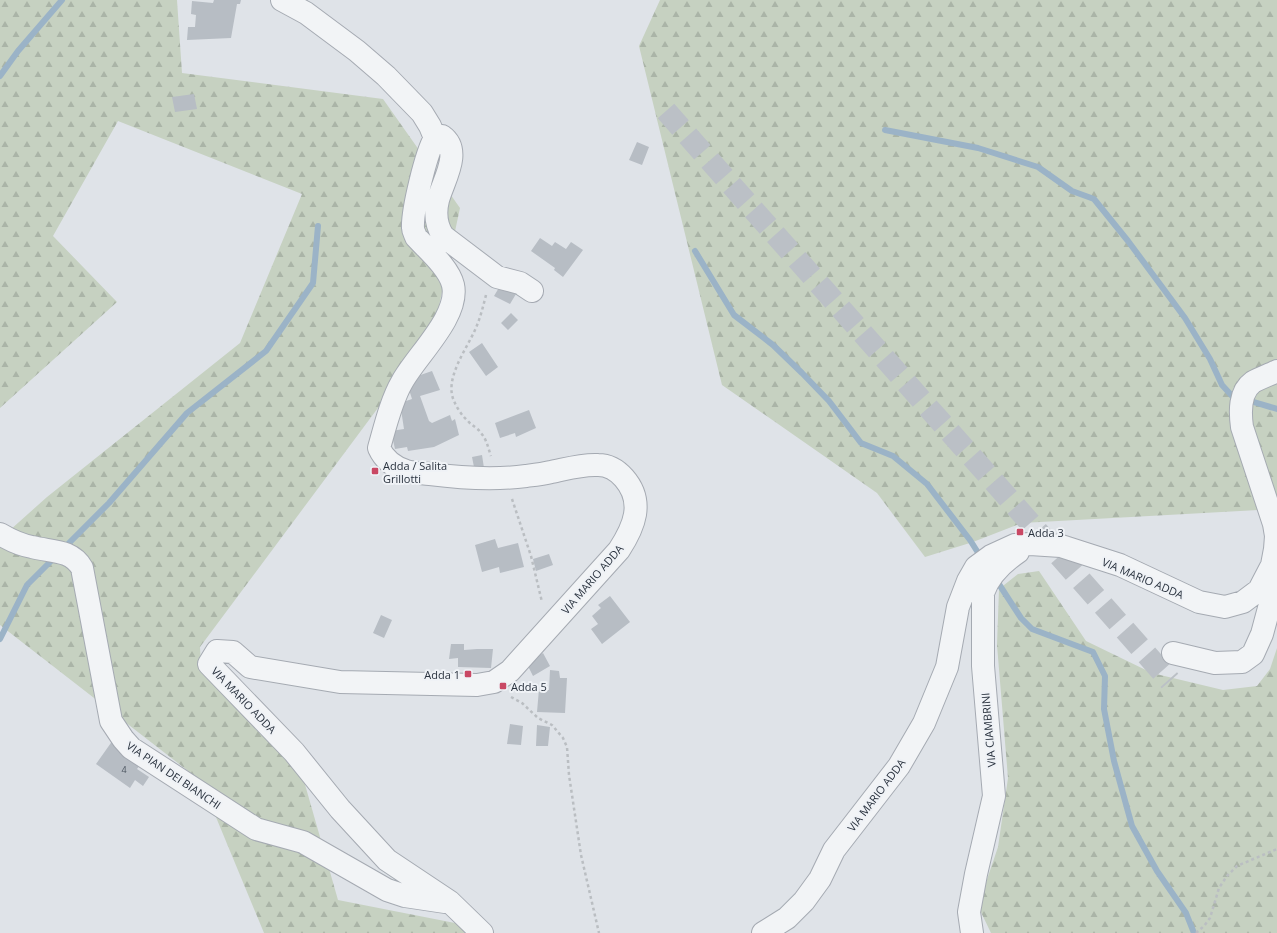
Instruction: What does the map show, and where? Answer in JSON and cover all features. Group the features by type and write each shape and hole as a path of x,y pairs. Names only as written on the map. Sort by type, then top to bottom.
{"street":[{"path":"282,0 306,13 357,51 386,76 422,113 435,138 442,136 448,140 452,147 452,155 438,201 437,222 439,230 443,236 497,278 520,283 532,291"},
{"name":"VIA MARIO ADDA","path":"435,138 429,150 418,193 413,219 413,230 416,237 449,274 453,284 453,302 443,323 400,386 385,425 379,448 382,455 390,463 405,470 455,477 524,476 585,465 607,466 615,470 630,485 634,496 636,505 632,526 626,540 510,671 494,682 484,684 340,682 250,667 233,652 216,651 209,664 294,752 340,809 387,860 450,902 482,933"},
{"name":"VIA MARIO ADDA","path":"763,933 787,918 804,901 820,879 834,850 899,766 924,723 947,667 958,607 968,581 976,567 990,556 1015,545 1030,544 1061,546 1120,565 1199,602 1225,607 1243,602 1259,590 1272,565 1276,550 1276,536 1274,524 1242,427 1240,413 1242,399 1246,390 1253,382 1277,371"},
{"name":"VIA PIAN DEI BIANCHI","path":"0,534 14,542 70,555 78,560 82,568 111,720 123,739 131,748 256,829 303,842 387,890 405,896 450,902"},
{"name":"VIA CIAMBRINI","path":"972,933 968,912 994,796 983,666 983,593 987,582 998,569 1010,558 1030,544"},
{"path":"1173,653 1215,662 1242,662 1253,654 1262,634 1277,578"}],"path":[{"path":"465,350 481,313 486,296 486,270"},
{"path":"484,684 487,691 492,694 510,696 522,703 538,718 552,725 563,738 567,747 569,775 581,855 599,933"},
{"path":"1196,933 1210,918 1219,888 1227,876 1237,866 1277,849"}],"green space":[{"path":"0,0 177,0 182,73 383,99 460,208 433,334 200,647 201,665 302,774 338,900 460,924 468,933 264,933 201,781 0,625 0,539 47,497 240,343 302,194 118,121 53,236 117,302 0,408"},
{"path":"660,0 1277,0 1277,509 1022,523 973,542 925,557 877,493 722,385 639,46"},
{"path":"1039,571 1086,641 1152,673 1223,690 1257,686 1270,669 1277,648 1277,933 991,933 978,906 998,847 1008,778 997,645 999,589 1018,574"}],"building":[{"path":"214,0 241,0 240,4 237,4 231,38 187,40 188,27 195,27 196,15 191,14 192,1 213,3"},
{"path":"194,94 197,109 175,112 172,97"},
{"path":"637,142 649,147 642,165 629,160"},
{"path":"540,238 552,246 555,242 566,249 571,242 583,250 563,277 554,270 555,268 531,251"},
{"path":"500,286 516,294 510,304 494,296"},
{"path":"511,313 518,320 508,330 501,323"},
{"path":"482,343 498,367 486,376 469,352"},
{"path":"432,371 440,390 420,396 429,421 432,423 450,415 452,421 455,419 459,435 434,447 408,451 407,447 395,449 391,431 404,429 400,403 412,399 406,380"},
{"path":"529,410 536,428 516,437 515,433 500,438 495,423"},
{"path":"482,455 484,468 474,467 472,457"},
{"path":"495,539 498,548 518,543 524,567 500,573 499,567 482,572 475,545"},
{"path":"549,554 553,565 536,571 533,559"},
{"path":"610,596 630,622 602,644 591,629 598,624 592,616 601,608 598,605"},
{"path":"381,615 392,620 384,638 373,633"},
{"path":"451,644 464,644 464,650 493,649 491,668 458,667 458,658 449,659"},
{"path":"543,653 550,666 533,676 527,664"},
{"path":"550,670 559,671 560,678 567,678 565,713 537,712 539,689 549,690"},
{"path":"510,724 523,726 521,745 507,744"},
{"path":"537,725 550,727 548,746 536,746"},
{"path":"113,740 143,761 137,769 149,777 143,786 135,780 130,788 96,764"}],"waterway":[{"path":"0,76 18,51 62,0"},
{"path":"885,130 978,148 1038,167 1072,191 1094,199 1128,241 1185,318 1210,359 1222,385 1233,397 1238,398"},
{"path":"63,549 109,503 187,413 266,351 313,283 318,226"},
{"path":"695,251 734,315 773,345 802,373 829,401 861,443 893,456 927,484 970,540 982,559"},
{"path":"1247,400 1277,409"},
{"path":"0,639 27,585 56,556"},
{"path":"995,578 1021,618 1032,629 1093,652 1105,676 1104,709 1114,761 1132,826 1157,871 1186,913 1194,933"}],"tunnel":[{"path":"666,111 1170,681"}],"place":[{"name":"Adda / Salita Grillotti","path":"375,471"},
{"name":"Adda 3","path":"1020,532"},
{"name":"Adda 1","path":"468,674"},
{"name":"Adda 5","path":"503,686"}]}
